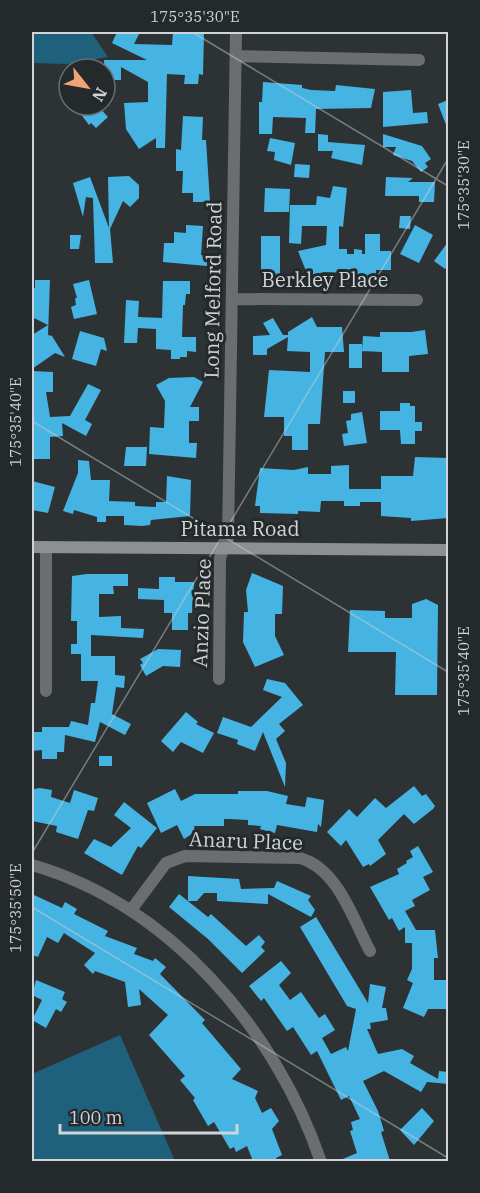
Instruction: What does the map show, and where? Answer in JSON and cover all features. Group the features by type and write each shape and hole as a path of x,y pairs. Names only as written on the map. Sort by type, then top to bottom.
{"street":[{"name":"Long Melford Road","path":"224,548 228,538 236,32"},
{"path":"236,56 419,60"},
{"name":"Berkley Place","path":"232,299 417,300"},
{"name":"Pitama Road","path":"32,547 448,550"},
{"path":"46,547 46,691"},
{"name":"Anzio Place","path":"219,679 220,558 224,548"},
{"name":"Anaru Place","path":"131,910 166,863 185,856 300,858 316,865 330,877 370,951"},
{"path":"32,865 89,885 131,910 193,961 255,1034 291,1094 321,1161"}],"shaded area":[{"path":"32,32 91,32 108,57 57,57 57,64 32,63"},
{"path":"120,1035 175,1161 32,1161 32,1074"}],"building":[{"path":"117,32 140,32 134,44 172,45 173,32 204,32 203,75 199,74 198,84 184,84 185,75 167,74 165,148 156,148 156,138 139,149 126,129 124,103 148,102 148,82 121,67 121,80 117,80 117,60 147,60 112,43"},
{"path":"263,82 302,85 302,88 311,90 335,91 336,85 375,89 371,108 316,109 315,133 305,133 306,118 273,117 272,134 259,134 259,102 262,102"},
{"path":"411,90 413,113 427,112 428,123 383,127 383,92"},
{"path":"448,100 448,130 438,104"},
{"path":"183,116 203,117 202,140 206,140 210,202 193,202 193,193 182,193 183,171 176,171 176,149 181,150"},
{"path":"83,117 108,117 96,128 91,123 89,125"},
{"path":"318,134 328,135 328,142 365,145 362,165 331,158 333,151 318,151"},
{"path":"383,134 422,146 431,159 425,163 428,167 421,172 412,161 393,155 396,147 383,147"},
{"path":"270,138 295,143 291,165 274,160 275,152 267,151"},
{"path":"295,164 310,165 309,178 294,177"},
{"path":"129,176 139,185 139,198 130,207 123,201 110,229 113,263 95,263 93,198 86,197 83,217 73,183 90,177 109,228 108,177"},
{"path":"386,177 413,178 408,182 435,182 434,202 419,202 419,196 385,196"},
{"path":"333,186 347,188 343,227 339,226 339,249 347,249 347,254 354,254 354,249 362,250 362,254 365,254 365,234 380,234 380,251 391,251 391,270 376,270 376,275 361,277 352,276 352,273 324,272 308,276 298,251 326,245 327,226 302,226 301,244 289,243 290,205 316,205 317,196 330,198"},
{"path":"265,188 290,189 289,212 264,212"},
{"path":"400,216 411,216 410,229 399,228"},
{"path":"186,225 203,226 201,255 207,256 207,266 163,262 164,243 174,243 174,232 186,233"},
{"path":"415,225 433,235 419,263 400,254"},
{"path":"70,235 81,235 79,249 70,249"},
{"path":"261,236 280,236 280,275 261,275"},
{"path":"448,242 448,264 445,269 434,261"},
{"path":"35,280 50,280 48,335 52,336 65,357 55,353 32,369 32,335 48,325 32,317 32,287 35,288"},
{"path":"89,280 97,314 74,319 71,307 76,305 75,298 77,298 73,284"},
{"path":"163,281 190,281 190,294 186,294 185,305 183,305 182,337 196,337 196,352 187,351 187,357 180,357 180,359 171,359 171,350 156,349 156,329 138,328 137,343 124,343 126,300 139,301 138,317 162,318"},
{"path":"312,317 317,327 342,327 344,352 325,352 320,424 308,424 308,450 292,450 292,436 284,436 284,417 264,417 269,370 310,372 310,352 287,351 288,337 267,349 267,355 253,355 253,336 270,335 263,323 273,318 283,335 288,335 288,332"},
{"path":"425,330 428,354 409,356 409,372 382,372 382,352 362,351 363,336 380,337 380,332"},
{"path":"80,331 104,338 107,351 101,349 96,366 72,359"},
{"path":"349,344 362,344 362,368 349,368"},
{"path":"32,371 53,372 53,392 46,392 50,417 70,416 88,384 101,390 85,420 92,424 86,436 62,423 63,436 50,437 50,459 32,459"},
{"path":"194,377 203,382 190,407 199,407 199,421 189,421 189,443 197,443 196,458 149,454 150,427 164,428 165,401 156,385 169,378"},
{"path":"343,391 355,391 355,403 343,403"},
{"path":"400,403 410,403 410,406 415,406 415,422 422,422 422,431 415,431 415,444 401,444 400,430 380,430 380,411 400,411"},
{"path":"362,412 367,443 344,446 342,434 348,433 346,421 351,420 351,414"},
{"path":"126,447 147,447 146,466 124,466"},
{"path":"415,457 448,458 448,518 411,521 411,518 381,516 381,502 360,502 360,506 344,506 344,501 321,501 320,512 298,511 298,514 260,513 260,506 255,506 260,468 294,470 308,467 308,474 331,474 331,466 349,465 349,489 381,489 381,476 413,476"},
{"path":"78,460 89,461 91,480 110,480 109,501 135,502 135,506 156,507 156,502 166,502 167,476 191,480 190,516 151,520 150,525 142,526 124,525 124,516 106,516 106,522 97,522 97,517 74,510 73,514 63,511 78,473"},
{"path":"32,481 55,487 48,513 32,510"},
{"path":"252,573 283,586 282,614 275,614 275,636 284,655 255,667 243,642 244,612 248,612 246,590"},
{"path":"128,574 128,586 113,586 114,594 99,594 99,617 121,616 121,628 144,629 143,638 91,635 91,656 115,656 115,675 125,676 124,688 116,687 112,714 131,724 125,735 100,722 95,742 65,735 64,752 57,752 57,759 42,759 42,750 32,751 32,732 42,732 42,727 69,727 71,721 88,725 91,703 95,703 98,681 81,681 81,654 71,654 71,644 77,644 77,621 71,621 72,576"},
{"path":"159,577 175,577 175,582 194,582 192,613 188,613 188,630 172,630 172,613 164,613 164,600 138,599 138,588 159,589"},
{"path":"426,599 438,605 437,695 395,695 396,652 348,652 350,610 385,611 385,618 412,618 412,604"},
{"path":"158,649 181,650 180,667 163,666 146,676 140,665 143,663 140,659"},
{"path":"267,679 285,683 303,705 279,724 285,731 276,739 286,763 285,787 263,732 255,751 237,744 238,740 217,733 223,717 251,727 282,697 263,690"},
{"path":"186,712 198,722 196,724 214,733 203,753 181,742 173,752 161,741"},
{"path":"99,756 112,756 112,766 99,766"},
{"path":"414,786 422,796 426,794 435,806 414,824 404,814 378,840 386,854 370,866 369,864 363,867 346,840 341,846 327,832 349,809 357,817 375,798 386,808"},
{"path":"34,789 52,790 51,797 70,803 74,790 98,798 94,811 88,810 78,839 56,832 57,826 32,821"},
{"path":"175,789 181,801 195,794 238,794 238,791 267,791 288,796 286,804 305,807 307,797 324,800 321,827 318,824 317,832 277,825 275,833 260,829 261,826 248,825 248,820 224,819 224,826 194,826 195,832 184,839 177,825 161,833 147,803"},
{"path":"124,802 157,828 141,848 138,846 122,875 84,853 94,839 111,847 131,828 114,815"},
{"path":"418,846 433,872 423,877 430,890 412,900 415,906 405,911 416,930 435,930 438,958 434,958 434,980 448,980 448,1009 428,1009 424,1017 403,1008 413,983 407,980 412,969 412,943 405,943 405,927 399,931 392,918 389,920 370,887 399,874 397,869 413,857 410,851"},
{"path":"188,876 239,879 241,889 274,888 277,881 311,896 308,900 315,910 311,917 268,894 268,904 217,901 217,893 204,893 197,901 188,901"},
{"path":"179,894 208,917 211,914 246,946 259,935 265,942 261,947 265,951 242,973 208,939 169,907"},
{"path":"34,895 62,908 65,902 77,909 74,914 108,931 105,936 137,948 134,954 153,961 155,958 166,967 160,974 205,1020 202,1023 241,1069 232,1079 258,1091 255,1098 262,1113 271,1108 279,1121 272,1129 282,1155 276,1158 277,1161 253,1161 247,1146 236,1152 234,1147 230,1149 214,1122 208,1126 193,1100 195,1098 180,1080 185,1076 149,1035 168,1015 139,989 141,1005 128,1007 125,982 95,971 93,974 84,965 95,953 64,933 58,943 47,937 38,957 32,955"},
{"path":"316,917 368,1003 370,984 386,987 382,1008 386,1008 388,1020 370,1023 371,1029 367,1029 378,1054 402,1049 414,1056 410,1063 438,1079 439,1071 448,1072 448,1084 427,1082 421,1092 384,1071 363,1081 378,1111 384,1131 381,1132 390,1161 338,1161 357,1153 350,1131 353,1130 351,1122 360,1119 349,1096 341,1100 317,1051 311,1055 293,1027 287,1031 264,998 261,1001 249,986 281,961 291,973 279,985 290,1000 301,992 319,1018 325,1014 335,1030 322,1038 331,1054 346,1047 348,1051 356,1009 347,1006 300,927"},
{"path":"36,980 65,992 62,999 67,1002 61,1012 56,1009 46,1028 32,1020 42,1000 32,995"},
{"path":"422,1108 434,1121 414,1145 400,1130"}]}
